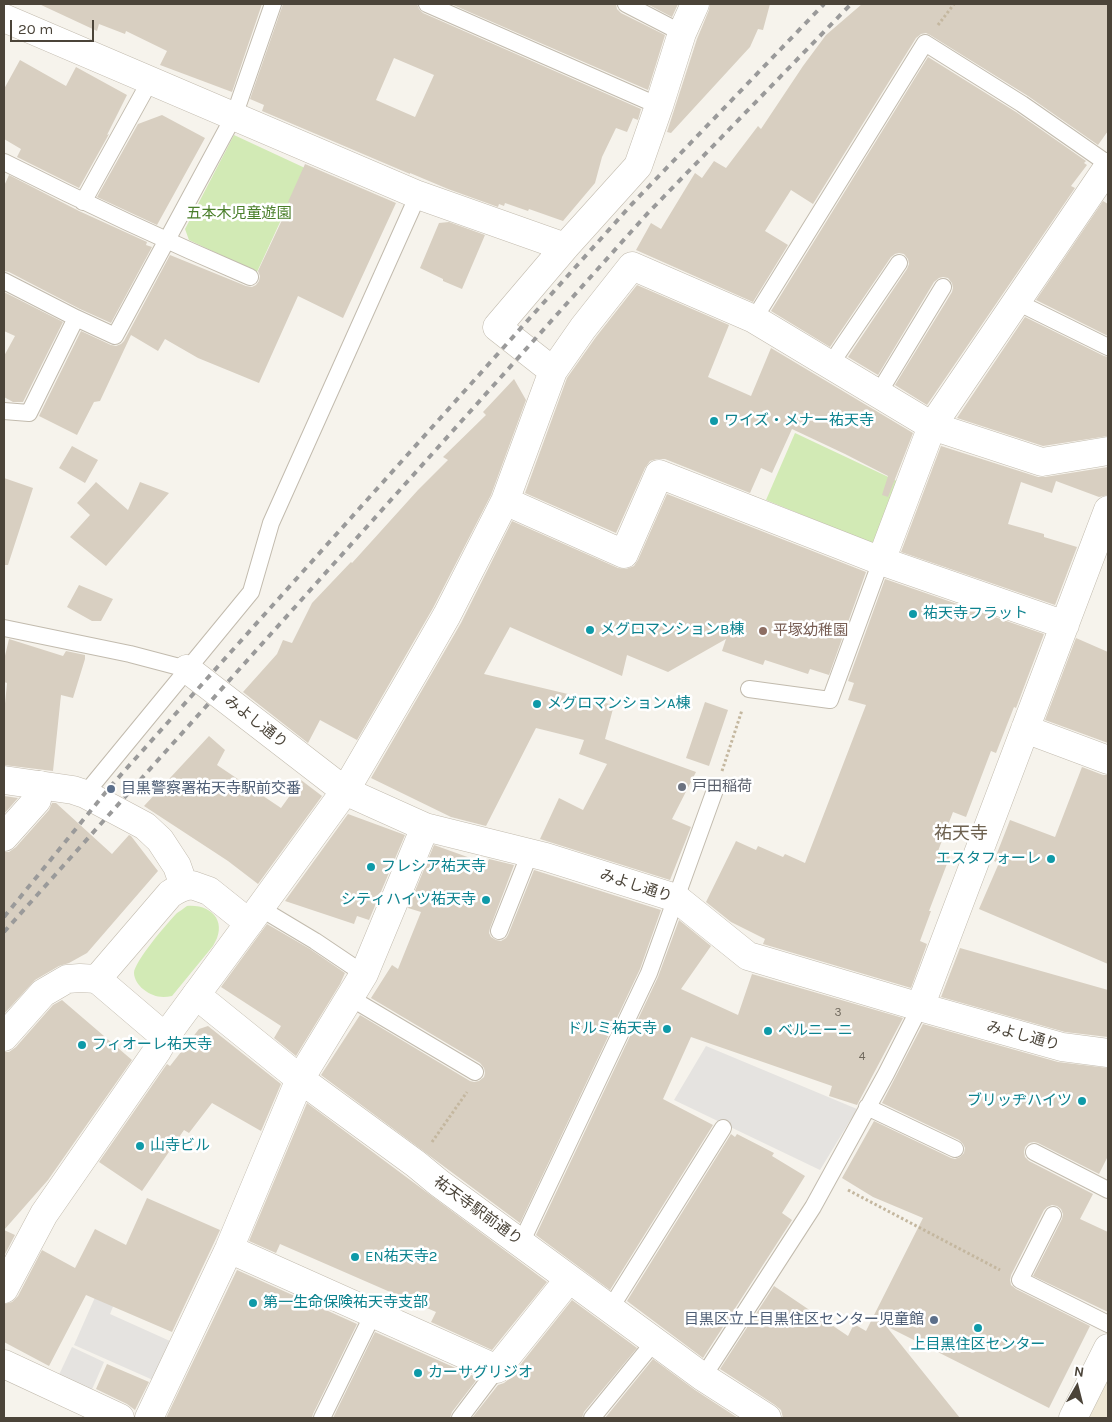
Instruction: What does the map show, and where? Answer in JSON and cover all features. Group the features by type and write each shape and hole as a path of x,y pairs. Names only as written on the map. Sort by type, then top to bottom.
{"street":[{"path":"553,371 497,327 565,247 638,166 682,33 695,4"},
{"path":"4,18 418,195 565,247"},
{"path":"881,561 932,426 1108,168"},
{"path":"4,1288 44,1214 157,1052 165,1037 345,791 447,615 505,501 553,371 583,328 632,266 754,319 932,426 1042,462 1108,451"},
{"path":"505,501 624,554 659,474 881,561 1065,625"},
{"path":"920,1007 1065,625 1099,562 1108,510"},
{"name":"みよし通り","path":"187,669 345,791 425,827 546,857 676,898 748,956 1062,1047 1108,1053"},
{"path":"1025,729 1108,760"},
{"path":"4,780 73,790 85,794 145,826 160,840 177,866 184,886"},
{"path":"4,837 37,800 39,785"},
{"path":"149,1418 229,1250 300,1079 364,974 425,827"},
{"path":"97,979 170,894 184,886 192,885 209,891 255,916"},
{"path":"4,1037 43,993 66,979 80,978 97,979 165,1037"},
{"name":"祐天寺駅前通り","path":"196,995 300,1079 568,1279 703,1377 768,1418"},
{"path":"229,1250 497,1369 568,1279"},
{"path":"1072,1418 1108,1348"},
{"path":"4,1364 120,1418"}],"lane":[{"path":"4,281 115,336 234,116 273,4"},
{"path":"427,4 659,106"},
{"path":"626,4 682,33"},
{"path":"754,319 925,43 1022,104 1108,164"},
{"path":"83,202 150,81"},
{"path":"4,162 83,202 250,277"},
{"path":"85,794 251,592 270,523 418,195"},
{"path":"830,365 899,262"},
{"path":"878,394 943,287"},
{"path":"1017,302 1108,347"},
{"path":"4,411 29,413 76,318"},
{"path":"749,689 830,700 881,561"},
{"path":"4,628 130,654 187,669"},
{"path":"521,1243 648,973 715,790"},
{"path":"500,931 530,853"},
{"path":"255,916 315,941 364,974"},
{"path":"349,997 475,1072"},
{"path":"703,1377 813,1207 886,1074 920,1007"},
{"path":"867,1107 956,1150"},
{"path":"610,1309 724,1128"},
{"path":"1034,1152 1108,1190"},
{"path":"1053,1215 1020,1280 1108,1324"},
{"path":"322,1418 373,1314"},
{"path":"592,1418 654,1342"},
{"path":"460,1418 497,1369"}],"path":[{"path":"715,790 749,689"},
{"path":"416,1164 479,1075 475,1072"},
{"path":"828,1180 1020,1280"}],"shaded area":[{"path":"706,1046 857,1109 820,1170 674,1100"},
{"path":"100,1286 118,1294 110,1314 170,1341 153,1380 74,1345"},
{"path":"72,1347 104,1362 90,1394 57,1379"},
{"path":"1108,1361 1108,1418 1078,1418"}],"green space":[{"name":"五本木児童遊園","path":"234,135 305,168 257,272 189,240 185,229"},
{"path":"795,433 899,482 876,545 766,500"},
{"path":"187,906 204,908 211,912 218,923 217,938 213,946 172,996 161,997 154,995 143,989 137,982 134,975 135,968 159,933 177,913"}],"building":[{"path":"39,4 262,4 232,92 160,65 167,51 126,31 125,34 99,24 97,31"},
{"path":"283,4 417,4 423,13 641,109 638,120 633,118 627,132 616,128 602,157 595,183 563,221 505,203 504,206 499,204 498,207 448,189 262,111 264,105 250,99","holes":["394,58 434,75 415,117 376,100"]},
{"path":"451,4 616,4 617,9 621,13 665,35 648,90"},
{"path":"647,4 678,4 672,17"},
{"path":"710,4 770,4 763,30 758,29 750,47 671,133 667,132 697,39"},
{"path":"862,4 1108,4 1108,131 1098,145 1028,96 930,35 926,33 921,34 916,38 813,204 791,190 765,231 788,245 753,302 636,250 651,223 661,229 695,173 702,178 714,161 726,168 758,126 761,129 826,35"},
{"path":"928,57 1016,112 1086,161 1084,163 1087,165 1071,186 1075,188 927,405 895,385 952,292 952,283 948,278 939,278 934,282 878,375 848,357 907,269 908,259 904,254 899,253 891,257 830,347 771,311"},
{"path":"20,60 66,86 76,67 127,95 107,135 109,134 79,188 17,157 21,149 4,139 4,89"},
{"path":"162,115 205,138 157,225 97,197 138,124"},
{"path":"305,164 396,203 343,318 298,296 259,383 198,358 165,339 158,351 131,335 100,401 94,402 77,435 39,416 81,331 111,345 121,344 170,255 246,286 252,287 256,285 260,276 258,271 290,203 288,202"},
{"path":"9,175 79,211 147,242 146,245 152,247 111,323 4,271 4,186"},
{"path":"1103,201 1108,204 1108,336 1036,300"},
{"path":"449,222 485,235 462,289 420,268 439,223"},
{"path":"637,285 729,325 708,377 751,396 771,348 913,433 888,497 882,495 888,476 792,429 772,473 761,468 750,493 665,459 650,461 645,468 616,533 525,493 567,378"},
{"path":"4,292 63,322 23,402 13,402 4,397 4,356 15,336 4,331"},
{"path":"1025,317 1108,357 1108,436 1043,446 957,418"},
{"path":"514,379 526,400 491,495 433,608 357,740 320,720 308,743 243,692 277,654 283,640 292,643 312,603 448,460 443,457 486,415 483,412"},
{"path":"72,446 98,460 85,483 59,468"},
{"path":"941,446 1038,477 1108,467 1108,495 1099,497 1056,481 1052,493 1021,482 1008,524 1044,534 1044,537 1077,547 1055,605 901,552"},
{"path":"4,478 33,488 8,565 4,565"},
{"path":"96,482 128,510 140,482 169,493 106,566 70,537 90,515 77,503"},
{"path":"667,494 866,572 829,675 810,669 808,674 765,660 763,665 722,651 726,639 668,672 627,655 622,676 510,627 484,674 614,705 605,739 696,772 672,819 691,827 670,880 540,839 559,798 583,810 607,764 579,754 584,740 536,728 486,826 451,817 371,778 461,623 512,521 618,568 626,569 634,566 638,560"},
{"path":"885,579 1044,634 1016,708 1014,707 996,753 991,751 966,817 953,812 938,851 950,856 920,941 927,944 911,988 763,944 765,939 731,922 706,902 736,841 756,850 758,846 783,857 785,854 805,863 866,705 848,700 854,683 848,681"},
{"path":"79,585 113,599 101,621 92,621 67,607"},
{"path":"1076,638 1108,652 1108,743 1045,720"},
{"path":"9,639 63,656 66,651 85,655 73,698 61,695 53,771 4,765 4,714 7,683 4,682 4,660"},
{"path":"705,702 728,710 709,766 686,758"},
{"path":"209,736 225,750 217,765 281,808 301,780 322,796 258,884 228,861 144,806"},
{"path":"1082,767 1108,775 1108,964 979,909 999,863 994,861 1010,820 1055,837"},
{"path":"4,796 18,798 4,814"},
{"path":"52,803 56,803 112,854 129,835 131,836 158,871 87,953 35,980 4,1014 4,852 9,852 16,847 49,810"},
{"path":"348,814 405,835 369,920 357,916 354,924 285,901"},
{"path":"434,845 487,864 489,859 514,865 490,928 489,933 491,937 496,940 501,941 508,935 534,870 661,910 640,969 520,1223 321,1075 360,1015 470,1081 479,1081 484,1077 484,1068 480,1063 371,998 392,965 398,969 421,912 408,908"},
{"path":"679,920 711,946 681,989 738,1015 752,974 903,1018 857,1105 829,1096 832,1086 691,1037 663,1099 713,1125 610,1290 536,1235 658,977"},
{"path":"267,924 310,949 345,973 296,1056 274,1038 281,1026 221,987"},
{"path":"960,948 1108,990 1108,1037 1065,1032 941,997"},
{"path":"62,1000 132,1060 48,1180 4,1230 4,1052 9,1052 16,1047 53,1005"},
{"path":"923,1024 1058,1062 1108,1068 1108,1156 1099,1174 1038,1143 1029,1143 1025,1147 1024,1152 1025,1157 1029,1161 1093,1194 1080,1219 1108,1232 1108,1312 1033,1276 1062,1219 1061,1209 1052,1205 1044,1210 1010,1280 1011,1285 1016,1289 1090,1326 1049,1408 886,1326 960,1418 783,1418 781,1410 775,1405 720,1369 774,1286 848,1336 854,1324 866,1331 923,1218 873,1197 842,1178 874,1121 951,1158 955,1159 964,1153 965,1148 959,1140 882,1103"},
{"path":"208,1026 281,1084 261,1131 212,1103 189,1133 184,1130 142,1191 99,1162 167,1064 170,1066 199,1029"},
{"path":"307,1103 547,1282 492,1350 431,1322 436,1312 280,1244 276,1253 249,1241"},
{"path":"731,1134 735,1137 737,1134 774,1153 772,1156 805,1176 782,1213 792,1220 703,1358 627,1301"},
{"path":"147,1198 220,1230 172,1332 86,1295 49,1366 4,1342 4,1304 12,1302 18,1296 42,1250 75,1268 95,1229 126,1245"},
{"path":"4,1230 15,1235 4,1256"},
{"path":"237,1270 357,1324 312,1418 166,1418"},
{"path":"572,1300 637,1348 584,1412 582,1418 472,1418 498,1385 509,1379"},
{"path":"375,1332 478,1378 452,1412 450,1418 333,1418"},
{"path":"653,1359 695,1390 738,1418 605,1418"},
{"path":"107,1364 149,1382 135,1410 96,1389"}],"railway":[{"path":"4,917 110,787 632,204 824,4"},
{"path":"4,932 647,214 851,4"}],"place":[{"name":"ワイズ・メナー祐天寺","path":"714,421"},
{"name":"祐天寺フラット","path":"913,614"},
{"name":"メグロマンションB棟","path":"590,630"},
{"name":"平塚幼稚園","path":"763,631"},
{"name":"メグロマンションA棟","path":"537,704"},
{"name":"戸田稲荷","path":"682,787"},
{"name":"目黒警察署祐天寺駅前交番","path":"111,789"},
{"name":"エスタフォーレ","path":"1051,859"},
{"name":"フレシア祐天寺","path":"371,867"},
{"name":"シティハイツ祐天寺","path":"486,900"},
{"name":"ドルミ祐天寺","path":"667,1029"},
{"name":"ベルニーニ","path":"768,1031"},
{"name":"フィオーレ祐天寺","path":"82,1045"},
{"name":"ブリッヂハイツ","path":"1082,1101"},
{"name":"山寺ビル","path":"140,1146"},
{"name":"EN祐天寺2","path":"355,1257"},
{"name":"第一生命保険祐天寺支部","path":"253,1303"},
{"name":"目黒区立上目黒住区センター児童館","path":"934,1320"},
{"name":"上目黒住区センター","path":"978,1328"},
{"name":"カーサグリジオ","path":"418,1373"}],"district":[{"name":"祐天寺","path":"961,834"}]}
